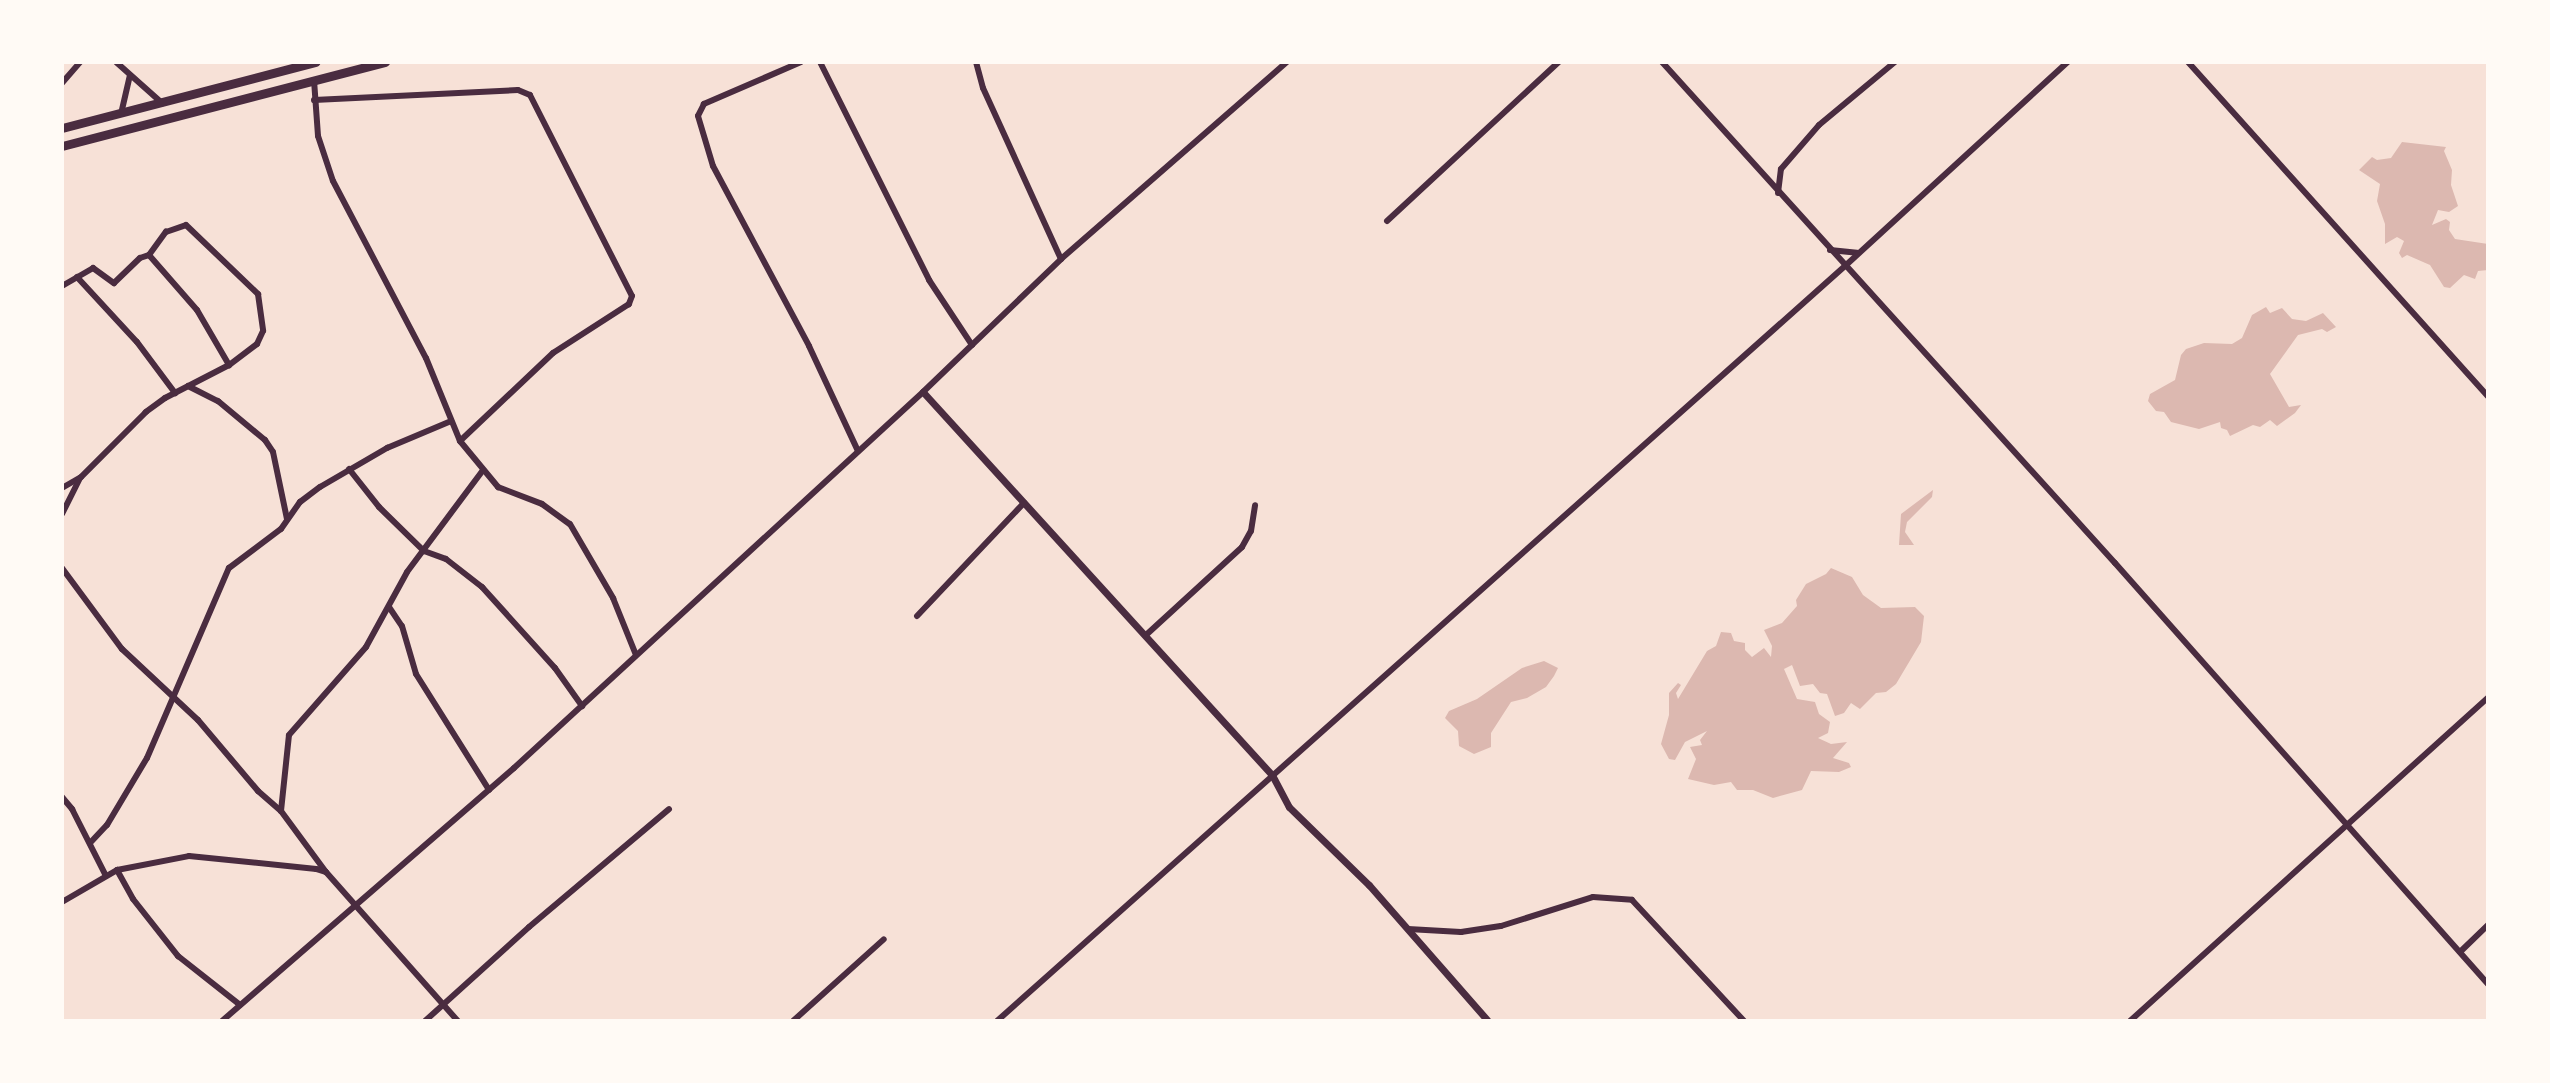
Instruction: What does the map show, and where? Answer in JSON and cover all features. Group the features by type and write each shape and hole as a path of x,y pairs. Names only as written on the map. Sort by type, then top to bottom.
{"main road":[{"path":"62,128 316,62"},
{"path":"62,146 385,62"}],"street":[{"path":"62,83 80,62"},
{"path":"116,62 162,103"},
{"path":"801,62 704,104 698,116 713,166 809,346 858,451"},
{"path":"820,62 929,280 972,345"},
{"path":"976,62 983,88 1061,259"},
{"path":"222,1021 489,790 923,392 1061,259 1287,62"},
{"path":"1387,221 1559,62"},
{"path":"1662,62 2115,563 2488,984"},
{"path":"1778,193 1781,169 1819,125 1895,62"},
{"path":"997,1021 1845,266 2068,62"},
{"path":"2188,62 2488,396"},
{"path":"121,114 130,76"},
{"path":"314,80 318,136 333,181 426,358 460,441 505,492 542,504 570,524 613,598 636,655"},
{"path":"314,100 518,90 530,95 568,163 632,296 629,304 553,353 460,441"},
{"path":"62,286 98,268 114,283 140,258 149,255 166,232 186,225 258,294 263,314 261,338 229,365 146,412 81,477 62,488"},
{"path":"1830,250 1857,253"},
{"path":"149,255 197,310 229,365"},
{"path":"77,277 137,342 175,393"},
{"path":"188,386 218,401 265,440 276,462 287,519"},
{"path":"923,392 1272,775 1289,807 1319,833 1488,1021"},
{"path":"90,843 107,825 147,758 229,568 269,540 300,502 349,469 451,421"},
{"path":"349,469 379,507 424,551 446,559 482,587 555,668 582,706"},
{"path":"281,811 289,735 366,647 407,572 483,470"},
{"path":"62,514 81,477"},
{"path":"917,616 1024,503"},
{"path":"1146,635 1242,547 1251,531 1255,505"},
{"path":"62,568 122,649 173,695 258,791 281,811 353,906 458,1021"},
{"path":"389,607 402,626 416,674 489,790"},
{"path":"2130,1021 2488,698"},
{"path":"62,797 106,876"},
{"path":"425,1021 529,927 669,809"},
{"path":"62,902 117,870 189,856 326,872"},
{"path":"117,870 142,910 178,956 240,1005"},
{"path":"1408,929 1461,932 1501,926 1593,897 1632,900 1744,1021"},
{"path":"2460,952 2488,925"},
{"path":"793,1021 884,939"}],"shaded area":[{"path":"2402,142 2446,147 2444,151 2452,170 2451,185 2458,206 2449,212 2438,210 2432,225 2446,219 2450,222 2449,230 2455,239 2488,244 2488,270 2478,271 2475,279 2464,275 2450,288 2444,287 2430,265 2407,255 2402,258 2399,253 2404,241 2397,237 2385,244 2385,224 2377,201 2380,184 2359,170 2372,157 2377,160 2391,158"},
{"path":"2266,307 2270,313 2282,308 2292,319 2306,321 2323,313 2336,327 2327,332 2322,329 2298,335 2270,374 2289,407 2301,405 2295,413 2277,426 2270,420 2260,427 2253,425 2230,436 2227,430 2221,428 2220,422 2199,429 2171,422 2164,412 2156,411 2148,401 2150,394 2175,380 2181,355 2186,349 2204,343 2232,344 2242,338 2252,315"},
{"path":"1933,490 1932,497 1907,522 1905,532 1914,545 1899,545 1901,514"},
{"path":"1831,568 1852,577 1863,595 1881,608 1915,607 1924,616 1921,642 1896,684 1886,692 1876,693 1860,709 1851,703 1844,713 1835,716 1827,694 1820,693 1813,684 1800,686 1792,665 1784,669 1797,699 1815,702 1819,714 1830,722 1828,733 1818,738 1831,744 1847,742 1833,758 1849,763 1851,767 1839,772 1811,771 1802,790 1773,798 1753,790 1737,790 1731,782 1714,785 1688,779 1696,759 1690,747 1702,745 1700,740 1707,731 1685,742 1675,760 1669,759 1661,744 1669,715 1669,693 1678,683 1681,685 1676,693 1678,699 1707,651 1716,646 1721,632 1731,633 1734,641 1745,643 1745,650 1752,657 1764,648 1771,657 1772,646 1764,630 1782,623 1797,606 1796,600 1806,584"},
{"path":"1544,661 1558,668 1554,676 1546,687 1527,698 1511,702 1491,733 1491,747 1474,754 1459,746 1458,731 1445,718 1449,711 1477,699 1522,668"}]}
